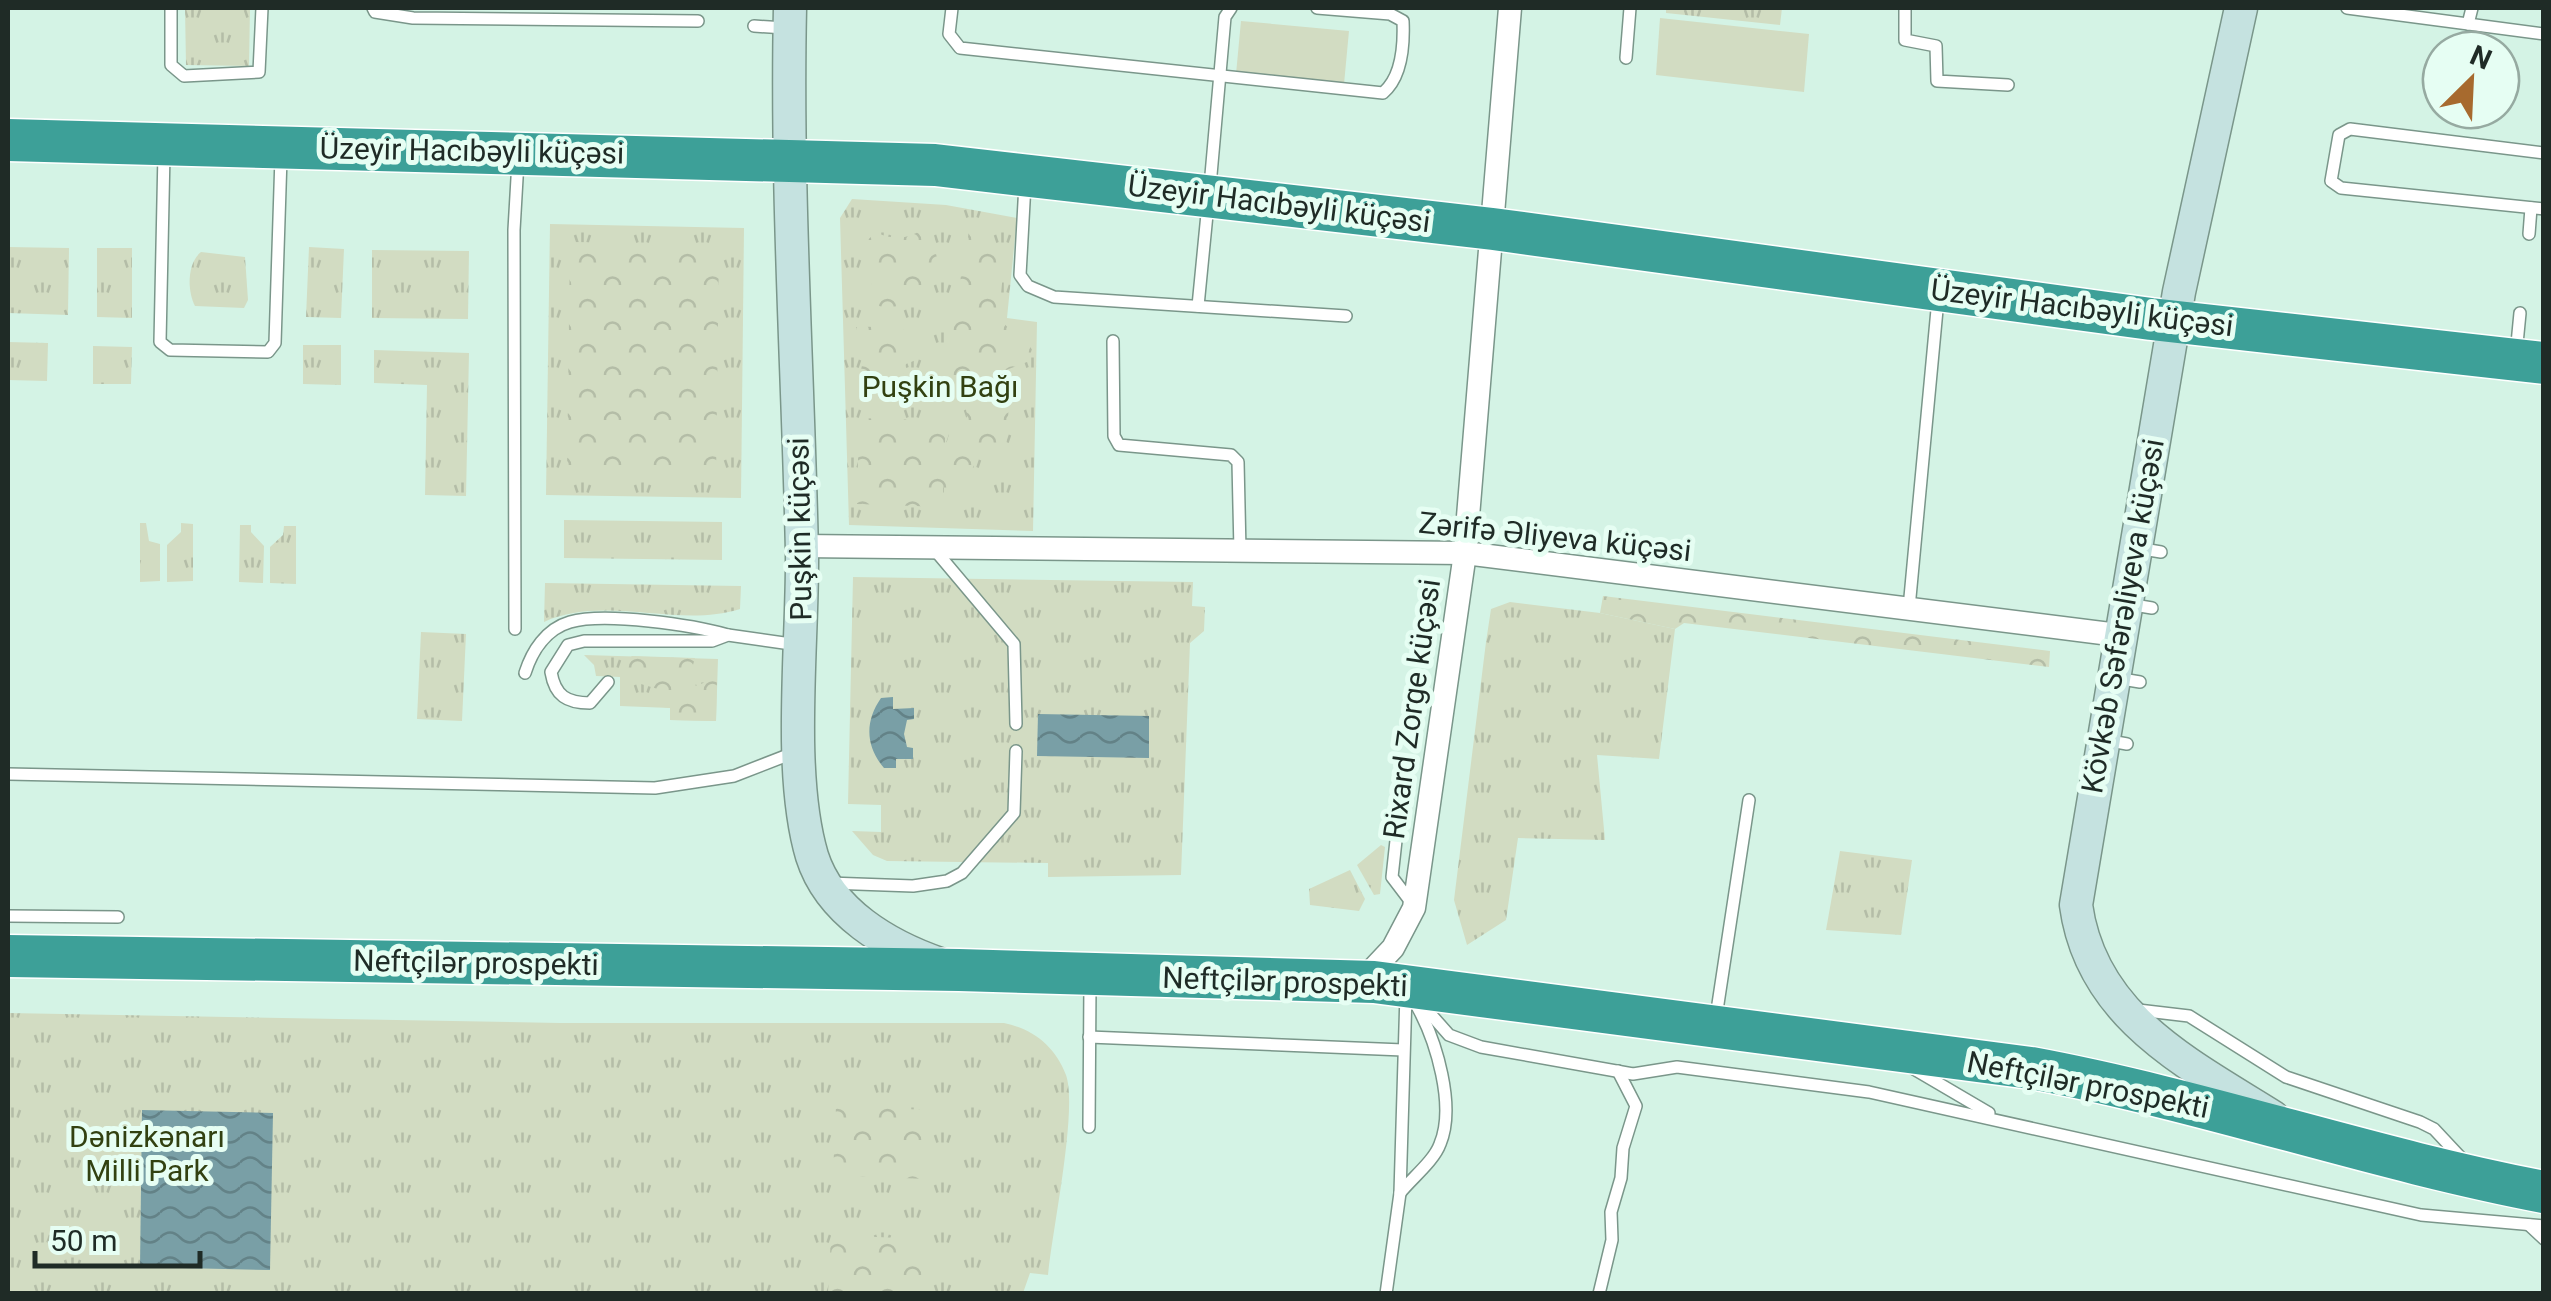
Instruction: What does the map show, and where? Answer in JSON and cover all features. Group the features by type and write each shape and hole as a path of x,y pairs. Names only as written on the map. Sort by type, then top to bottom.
{"highway":[{"name":"Üzeyir Hacıbəyli küçəsi","path":"8,140 790,157 1025,175 1493,228 1939,290 2530,362"},
{"name":"Neftçilər prospekti","path":"8,956 959,970 1406,986 2117,1084 2482,1180 2536,1208"}],"street":[{"name":"Rixard Zorge küçəsi","path":"1360,982 1393,948 1414,906 1465,553 1510,8"},
{"name":"Kövkəb Səfərəliyeva küçəsi","path":"2241,8 2174,320 2147,550 2131,616 2126,680 2076,905 2084,946 2119,1008 2174,1054 2295,1130"},
{"name":"Puşkin küçəsi","path":"790,18 790,157 802,546 800,750 812,856 840,905 879,934 959,970"},
{"name":"Zərifə Əliyeva küçəsi","path":"802,546 1465,553 1910,608 2131,616"}],"lane":[{"path":"172,8 172,65 184,76 259,72 262,8"},
{"path":"373,8 375,12 413,18 598,13 698,20"},
{"path":"952,8 949,34 960,48 1383,92 1394,84 1404,38 1402,20 1390,14 1317,8"},
{"path":"1198,306 1225,18 1230,8"},
{"path":"1626,58 1630,8"},
{"path":"2347,8 2544,34"},
{"path":"2468,24 2472,8"},
{"path":"1905,10 1905,40 1936,46 1936,81 2008,85"},
{"path":"754,26 790,18"},
{"path":"2529,234 2538,208 2341,188 2331,181 2339,135 2350,129 2544,152"},
{"path":"164,144 160,342 170,350 268,352 275,343 281,147"},
{"path":"515,629 514,250 518,152"},
{"path":"1025,175 1020,275 1028,286 1054,297 1346,316"},
{"path":"1910,608 1939,290"},
{"path":"2520,313 2530,362"},
{"path":"1113,340 1114,436 1119,445 1231,456 1238,462 1240,551"},
{"path":"934,549 1014,644 1016,724"},
{"path":"525,673 531,654 550,632 568,622 594,619 802,646"},
{"path":"608,682 590,703 574,703 561,696 551,672 568,645 584,641 712,641 728,635"},
{"path":"8,774 656,788 734,776 800,750"},
{"path":"825,883 913,886 948,881 962,873 1014,813 1016,751"},
{"path":"1715,1026 1749,800"},
{"path":"1400,804 1392,878 1414,906"},
{"path":"8,916 118,917"},
{"path":"1089,1128 1090,975"},
{"path":"1386,1294 1400,1193 1406,986"},
{"path":"1406,986 1449,1035 1481,1047 1633,1074 1678,1066 1870,1092 2421,1215 2536,1208"},
{"path":"1400,1193 1440,1144 1444,1092 1436,1040 1406,986"},
{"path":"2119,1008 2189,1016 2286,1077 2434,1129 2482,1180"},
{"path":"1089,1037 1403,1050"},
{"path":"1877,1048 2001,1120"},
{"path":"1599,1294 1612,1240 1611,1212 1621,1178 1623,1148 1636,1106 1618,1071"},
{"path":"2536,1208 2544,1226"},
{"path":"2536,1208 2544,1239"}],"green space":[{"path":"185,8 250,8 249,66 186,65"},
{"path":"1666,8 1782,8 1780,25 1666,13"},
{"path":"1660,18 1809,34 1804,92 1656,75"},
{"path":"1241,21 1349,31 1344,84 1236,74"},
{"name":"Puşkin Bağı","path":"852,199 946,205 1017,218 1007,318 1037,322 1033,531 849,525 840,218"},
{"path":"970,222 987,226 991,244 1005,259 1001,292 994,298 998,312 1007,327 1026,338 1032,350 1027,362 998,373 996,380 1009,403 1006,448 978,457 957,500 948,497 943,486 943,507 857,504 859,418 945,421 945,448 950,431 967,417 965,400 948,394 951,358 944,338 953,322 948,300 959,293 961,275 956,260 967,245"},
{"path":"550,224 744,228 741,498 546,495"},
{"path":"927,226 934,235 938,265 929,289 903,305 873,304 872,282 863,254 866,243 877,233 903,237"},
{"path":"570,242 719,245 716,477 567,475"},
{"path":"8,247 69,248 68,315 8,313"},
{"path":"309,247 344,249 341,318 306,317"},
{"path":"97,248 132,248 132,318 97,317"},
{"path":"372,250 469,251 468,319 372,318"},
{"path":"201,252 245,257 248,300 244,308 195,306 190,278 193,263"},
{"path":"856,327 899,329 918,337 926,356 906,364 902,378 914,382 926,368 936,365 941,407 878,402 876,389 861,373 863,353"},
{"path":"8,342 48,343 47,381 8,380"},
{"path":"303,345 341,345 341,385 303,384"},
{"path":"93,346 132,347 131,384 93,384"},
{"path":"374,350 469,353 466,496 425,495 427,385 374,383"},
{"path":"564,520 722,522 722,560 564,558"},
{"path":"140,523 146,523 149,541 160,544 160,581 140,582"},
{"path":"181,523 193,524 193,581 167,582 167,545 181,532"},
{"path":"240,525 251,525 251,532 264,546 263,583 239,582"},
{"path":"284,526 296,526 296,584 270,583 270,547 283,535"},
{"path":"853,577 1193,582 1192,606 1205,607 1204,631 1190,643 1181,875 1048,877 1048,863 887,861 873,855 852,831 881,832 881,805 848,804"},
{"path":"545,583 741,586 740,609 692,616 592,611 544,622"},
{"path":"1603,596 2050,651 2049,667 1684,623 1675,629 1600,613"},
{"path":"1510,602 1600,613 1675,629 1659,759 1597,755 1605,840 1518,838 1506,920 1467,945 1454,900 1486,642 1491,609"},
{"path":"421,632 466,634 462,721 417,719"},
{"path":"584,655 718,659 716,721 670,720 670,708 620,706 620,677 596,676 594,665"},
{"path":"632,656 695,658 688,682 697,686 717,676 716,721 670,720 671,708 663,707 658,689 634,682 626,675 626,661"},
{"path":"1381,845 1385,847 1380,894 1374,895 1357,865"},
{"path":"1840,851 1912,860 1901,935 1826,930"},
{"path":"1350,870 1365,899 1359,911 1310,905 1309,889"},
{"name":"Dənizkənarı Milli Park","path":"8,1013 560,1023 1004,1023 1042,1040 1056,1055 1069,1092 1067,1142 1048,1275 1030,1273 1023,1293 8,1293"},
{"path":"836,1106 928,1110 926,1179 833,1175"},
{"path":"831,1235 923,1239 921,1293 828,1293"}],"water":[{"path":"893,697 893,709 914,708 914,719 907,720 904,734 907,747 913,748 913,759 896,759 896,768 884,768 870,742 870,724 881,698"},
{"path":"1038,714 1149,716 1149,758 1037,756"},
{"path":"142,1110 273,1113 270,1270 140,1267"}]}
